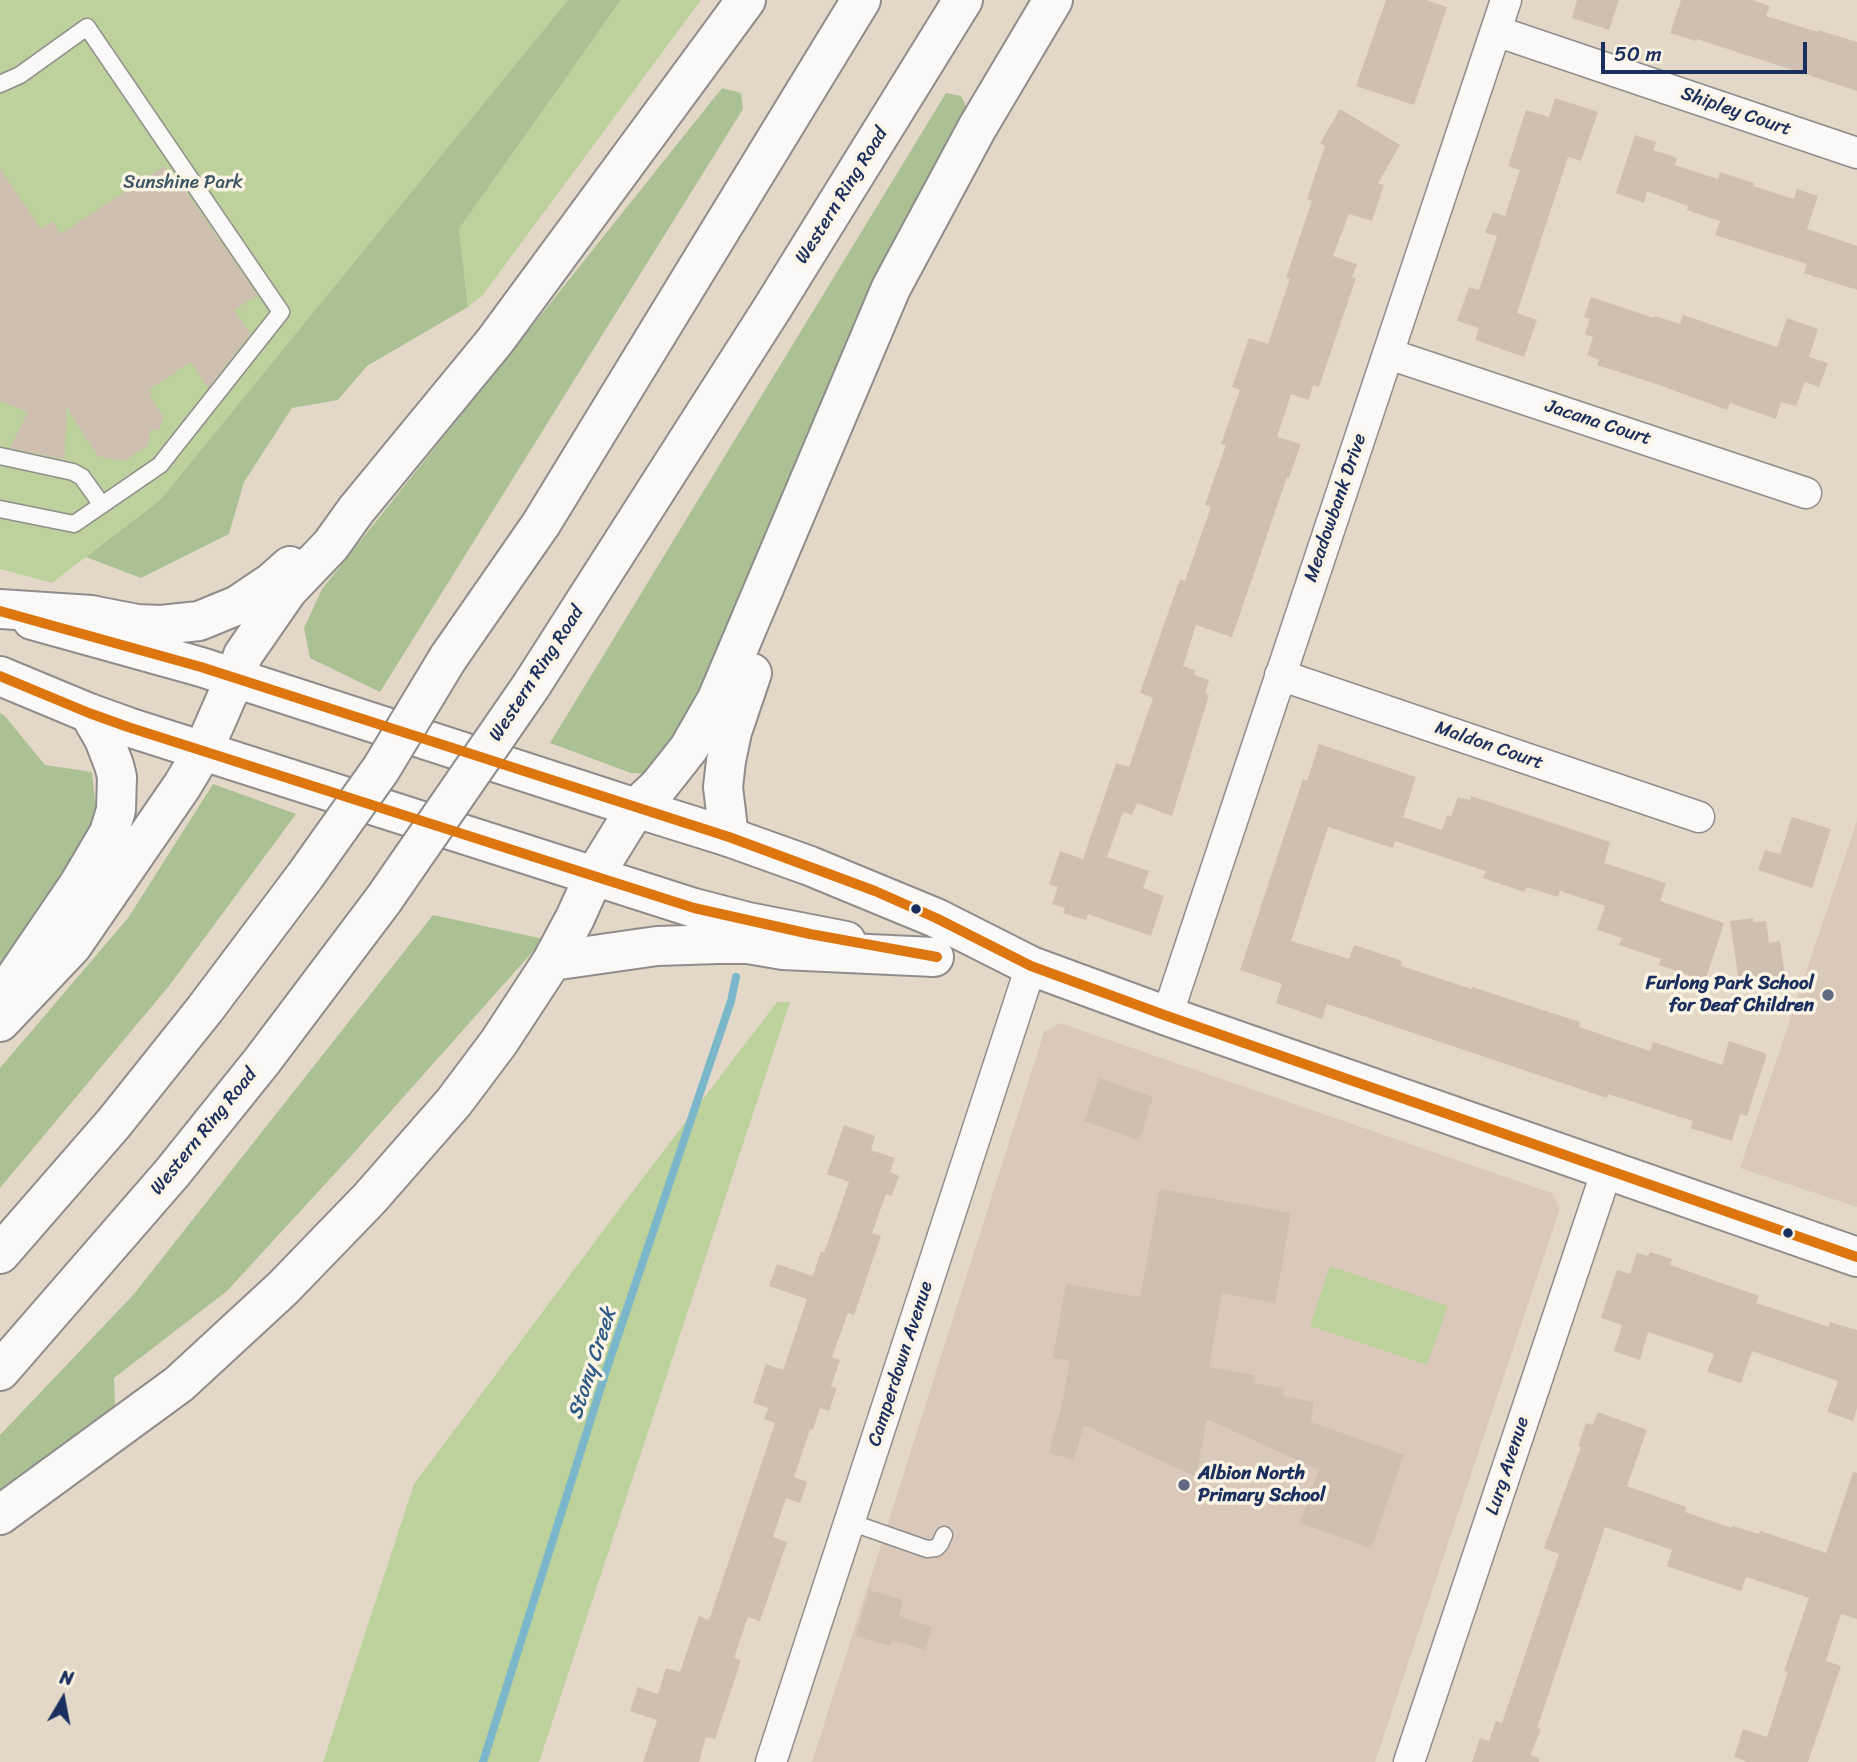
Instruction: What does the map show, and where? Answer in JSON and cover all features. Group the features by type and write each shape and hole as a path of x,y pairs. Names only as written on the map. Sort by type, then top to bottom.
{"main road":[{"path":"0,1022 72,946 182,786 203,751 243,655 288,590 331,545 356,510 495,341 746,0"},
{"path":"0,1254 114,1123 205,1009 381,769 448,658 541,524 861,0"},
{"name":"Western Ring Road","path":"0,1371 172,1173 262,1061 384,899 531,686 773,307 962,0"},
{"path":"0,1515 179,1384 283,1288 370,1198 454,1102 499,1042 552,961 594,876 636,808 659,786 690,748 717,699 891,288 977,128 1053,0"},
{"path":"729,837 723,787 732,732 837,418"},
{"path":"0,610 91,615 137,624 161,625 199,621 238,605 272,582 356,510"},
{"path":"0,610 189,663 729,837 875,891 1031,966 1167,1016 1857,1256"},
{"path":"0,676 89,713 694,908 748,922 934,957"},
{"path":"0,1000 79,884 109,833 116,810 117,777 104,739 89,713"},
{"path":"552,961 657,946 748,944 783,950 934,957 1031,966"}],"street":[{"name":"Meadowbank Drive","path":"1167,1016 1506,0"},
{"name":"Shipley Court","path":"1496,31 1857,153"},
{"name":"Jacana Court","path":"1389,354 1806,493"},
{"name":"Maldon Court","path":"1280,676 1699,817"},
{"name":"Camperdown Avenue","path":"771,1762 1031,966"},
{"name":"Lurg Avenue","path":"1409,1762 1606,1170"}],"lane":[{"path":"0,84 20,75 87,27 281,312 160,465 74,524 0,509"},
{"path":"0,456 73,472 82,477 102,505"},
{"path":"849,1522 927,1549 936,1548 944,1535"}],"shaded area":[{"name":"Furlong Park School for Deaf Children","path":"1857,821 1857,1207 1740,1168"},
{"name":"Albion North Primary School","path":"1060,1023 1552,1193 1560,1208 1375,1762 812,1762 1044,1032"}],"green space":[{"name":"Sunshine Park","path":"0,0 568,0 160,500 52,583 0,569"},
{"path":"568,0 621,0 459,229 468,307 367,366 338,400 292,408 244,482 229,534 141,578 86,557 160,500"},
{"path":"621,0 701,0 482,296 468,307 459,229"},
{"path":"722,88 741,93 743,109 380,692 310,658 304,628 322,589"},
{"path":"946,93 961,96 967,108 703,689 670,744 647,774 631,773 550,743"},
{"path":"0,713 45,765 92,772 96,812 82,846 0,968"},
{"path":"213,784 296,814 169,986 0,1188 0,1068 128,918"},
{"path":"433,915 544,939 227,1291 114,1378 115,1406 0,1498 0,1435 134,1294"},
{"path":"777,1002 790,1002 539,1762 323,1762 414,1484"},
{"path":"1330,1266 1448,1306 1427,1365 1310,1326"}],"building":[{"path":"1386,0 1426,0 1447,7 1414,105 1356,86"},
{"path":"1577,0 1619,0 1609,30 1572,18"},
{"path":"1681,0 1752,0 1770,6 1766,16 1857,42 1857,91 1697,39 1696,41 1670,33"},
{"path":"1555,98 1598,112 1581,161 1568,157 1517,313 1537,320 1524,357 1475,340 1479,328 1457,321 1469,287 1479,290 1497,236 1485,233 1493,212 1505,216 1520,170 1508,166 1526,110 1549,117"},
{"path":"1340,109 1400,145 1378,183 1384,185 1372,221 1349,214 1333,256 1357,264 1352,277 1356,278 1319,387 1313,385 1309,400 1291,394 1277,437 1301,444 1232,637 1196,625 1183,666 1195,670 1194,675 1209,680 1205,693 1209,695 1172,816 1137,803 1132,815 1123,812 1107,857 1149,871 1143,888 1164,896 1151,936 1088,914 1086,920 1063,913 1065,908 1052,904 1058,887 1049,884 1060,851 1083,859 1116,763 1129,767 1153,698 1140,693 1180,579 1185,581 1211,507 1205,505 1226,445 1221,444 1240,390 1232,387 1249,338 1268,344 1290,279 1286,278 1312,201 1307,199 1325,146 1320,143"},
{"path":"1635,135 1656,142 1653,150 1677,158 1675,165 1718,179 1720,172 1794,199 1797,189 1818,196 1807,229 1857,246 1857,290 1804,273 1807,264 1715,235 1720,221 1687,210 1688,206 1647,191 1644,203 1616,193"},
{"path":"164,166 176,185 180,183 257,295 234,310 250,334 208,388 191,362 149,390 152,393 149,395 163,416 159,431 151,429 147,446 124,461 98,456 66,407 65,459 10,448 28,412 0,401 0,169 41,229 53,221 61,234"},
{"path":"1591,297 1680,324 1683,315 1777,347 1787,318 1818,329 1809,357 1828,363 1819,387 1805,382 1796,406 1781,402 1776,419 1730,403 1727,410 1597,365 1599,360 1587,355 1593,337 1585,334 1590,319 1584,317"},
{"path":"1319,744 1416,777 1403,817 1442,830 1447,815 1451,817 1458,797 1470,800 1471,796 1610,842 1604,863 1666,883 1660,901 1724,923 1705,981 1659,965 1661,959 1619,945 1622,938 1597,930 1605,906 1560,891 1558,897 1527,887 1525,892 1483,878 1486,871 1395,841 1393,848 1328,827 1291,941 1349,959 1354,945 1402,961 1401,966 1580,1022 1579,1027 1650,1051 1653,1042 1722,1065 1729,1041 1767,1054 1747,1116 1740,1114 1732,1141 1690,1128 1693,1121 1608,1094 1607,1098 1327,1004 1322,1019 1276,1003 1282,984 1240,970 1303,779 1307,781"},
{"path":"1792,817 1831,829 1812,888 1758,870 1765,850 1780,854"},
{"path":"1753,918 1753,922 1766,921 1769,943 1780,941 1785,977 1739,982 1730,921"},
{"path":"1099,1078 1153,1097 1139,1140 1084,1121"},
{"path":"844,1125 875,1136 871,1150 895,1158 890,1172 899,1176 892,1196 886,1194 872,1233 881,1236 854,1315 848,1313 832,1357 840,1360 831,1386 837,1388 829,1411 820,1408 794,1477 807,1482 800,1503 786,1498 773,1537 787,1542 760,1621 748,1617 734,1658 741,1660 715,1739 706,1737 699,1762 643,1762 657,1720 630,1711 638,1687 658,1694 666,1668 680,1672 699,1616 709,1620 775,1423 764,1419 769,1408 753,1403 766,1364 783,1370 807,1299 769,1286 777,1264 813,1276 821,1251 824,1253 849,1182 827,1174"},
{"path":"1160,1189 1291,1213 1275,1303 1222,1293 1209,1367 1254,1375 1253,1383 1284,1388 1283,1396 1314,1402 1311,1422 1404,1455 1371,1548 1300,1523 1319,1470 1207,1419 1196,1477 1084,1425 1074,1460 1049,1453 1070,1361 1053,1358 1066,1284 1140,1297"},
{"path":"1650,1252 1672,1259 1670,1265 1759,1296 1756,1303 1829,1327 1830,1322 1857,1330 1857,1408 1853,1421 1827,1412 1838,1381 1752,1351 1741,1383 1707,1372 1714,1354 1648,1332 1640,1360 1614,1351 1622,1325 1601,1318 1617,1270 1630,1274 1637,1253 1648,1256"},
{"path":"1598,1412 1647,1430 1627,1486 1686,1507 1685,1512 1732,1528 1733,1526 1759,1534 1760,1531 1826,1553 1853,1472 1857,1473 1857,1619 1841,1614 1826,1661 1841,1666 1808,1762 1748,1762 1734,1757 1743,1729 1767,1737 1788,1672 1784,1671 1809,1598 1746,1577 1741,1591 1667,1566 1672,1550 1605,1527 1537,1728 1541,1729 1530,1755 1539,1758 1539,1762 1472,1762 1480,1738 1489,1741 1496,1721 1502,1723 1559,1554 1544,1548 1581,1447 1578,1446 1586,1423 1593,1425"},
{"path":"869,1590 903,1600 899,1616 932,1627 925,1650 892,1640 890,1646 856,1636"}],"waterway":[{"name":"Stony Creek","path":"483,1762 606,1371 731,1001 736,977"}],"transit line":[{"path":"0,611 201,667 729,837 875,891 1031,966 1857,1257"},
{"path":"0,676 128,727 694,908 810,934 937,957"}],"place":[{"name":"Furlong Park School for Deaf Children","path":"1828,995"},
{"name":"Albion North Primary School","path":"1184,1485"}]}
